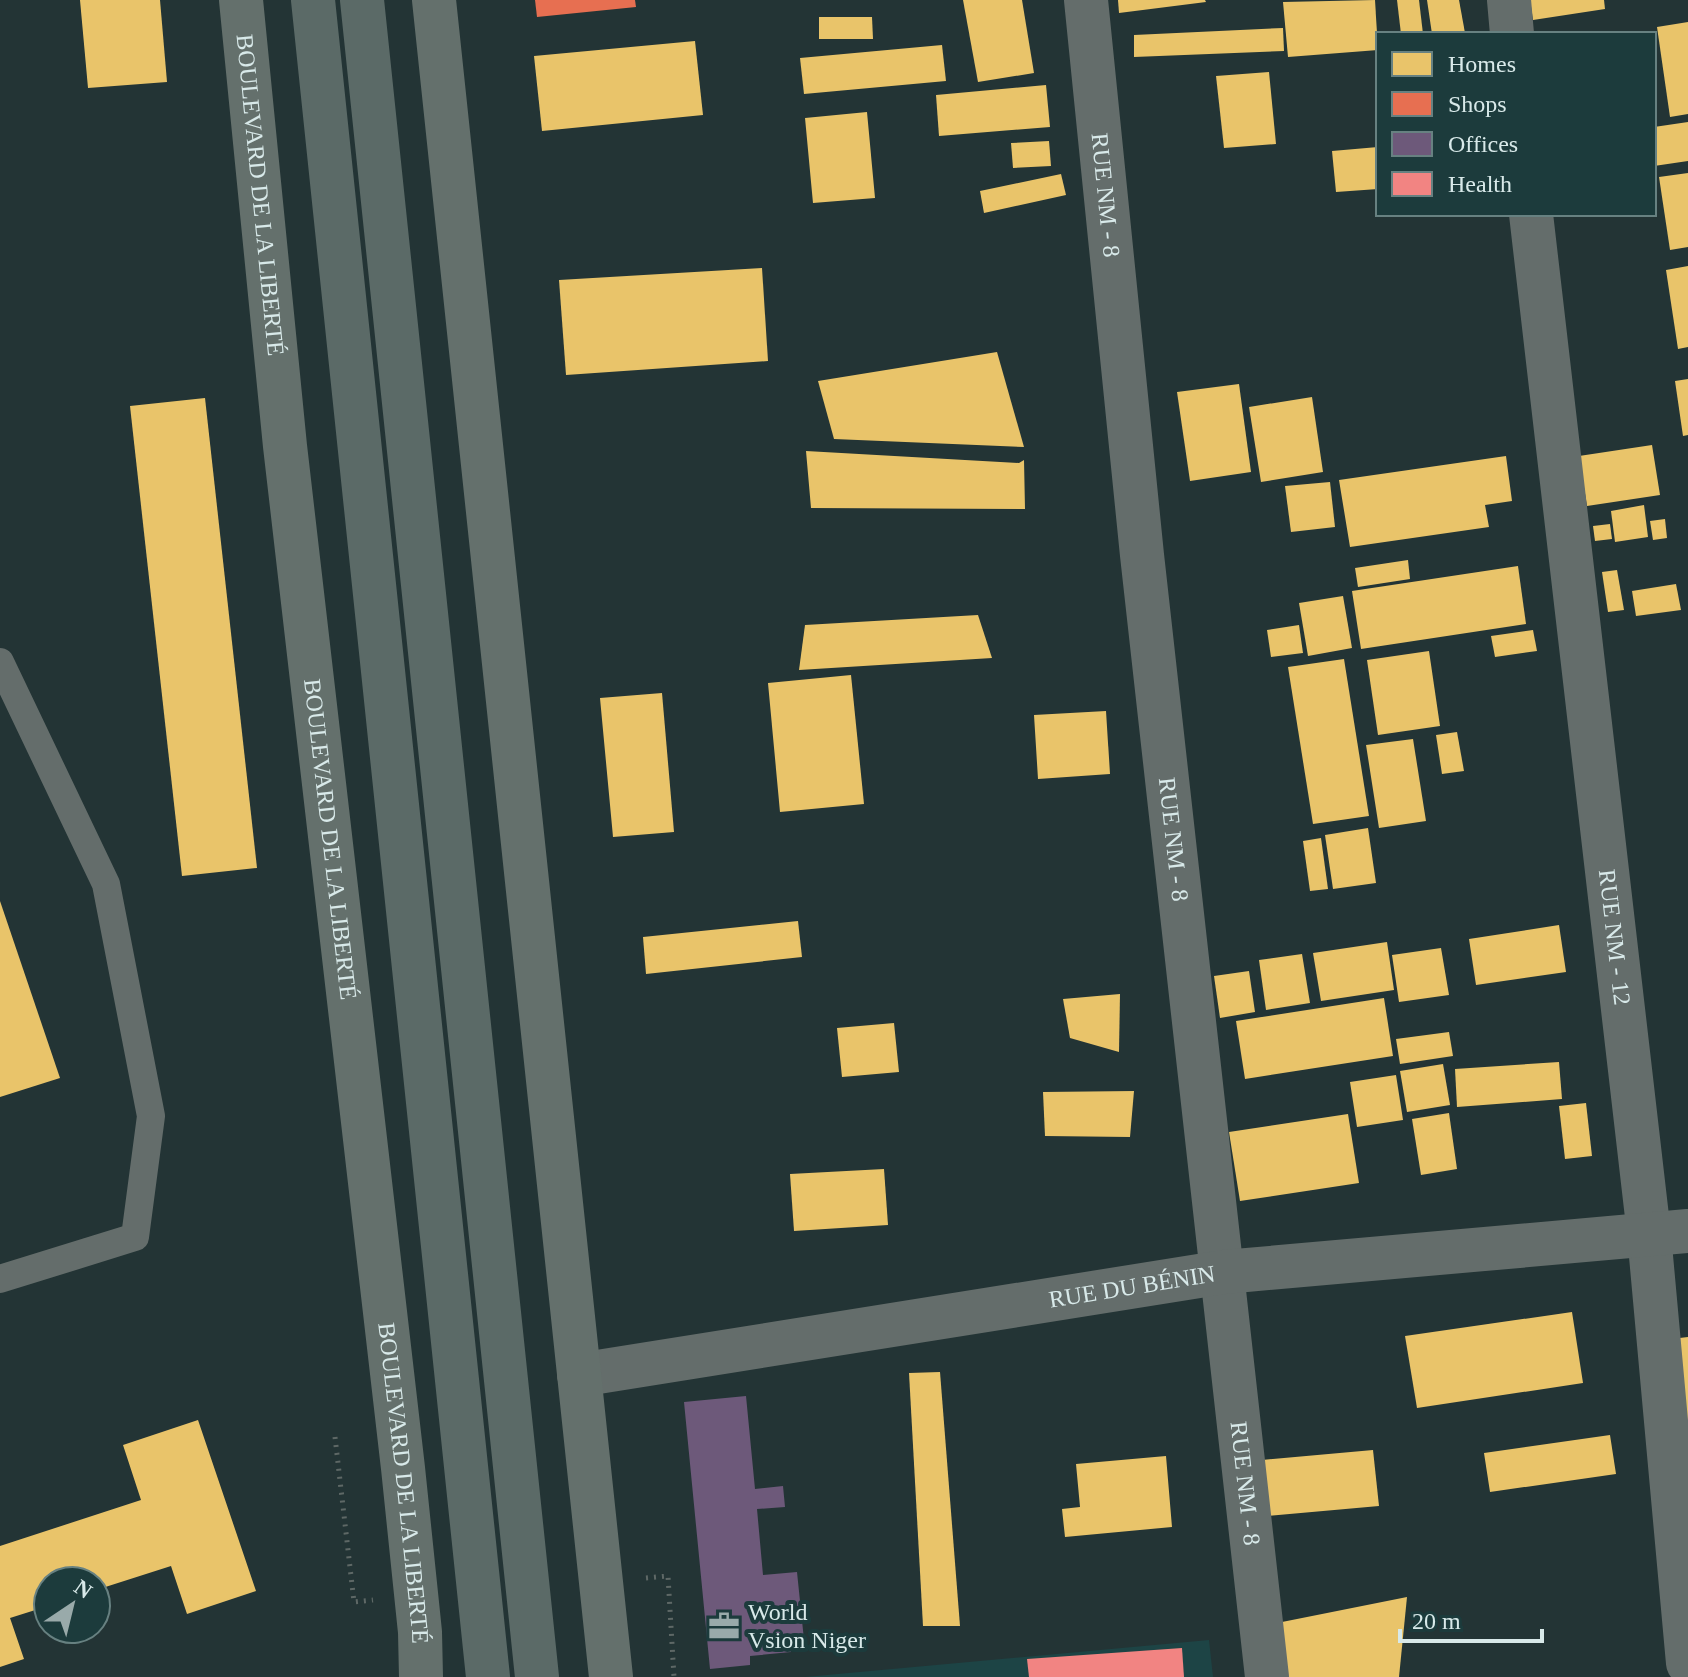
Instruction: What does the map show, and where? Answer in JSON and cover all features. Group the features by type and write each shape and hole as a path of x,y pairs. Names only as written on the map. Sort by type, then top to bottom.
{"highway":[{"path":"313,0 488,1677"},
{"path":"362,0 537,1677"}],"main road":[{"name":"BOULEVARD DE LA LIBERTÉ","path":"241,0 285,446 403,1468 420,1632 421,1677"},
{"path":"434,0 611,1677"}],"street":[{"name":"RUE NM - 8","path":"1086,0 1142,555 1267,1677"},
{"path":"1509,0 1512,32"},
{"name":"RUE NM - 12","path":"1531,216 1668,1232 1688,1663"},
{"name":"RUE DU BÉNIN","path":"579,1375 1224,1272 1668,1232"}],"lane":[{"path":"0,662 106,884 151,1116 135,1237 0,1279"}],"path":[{"path":"335,1437 354,1602"},
{"path":"668,1576 674,1677"}],"shaded area":[{"path":"1209,1640 1213,1677 805,1677"}],"building: Homes":[{"path":"80,0 160,0 167,82 88,88"},
{"path":"963,0 1022,0 1034,73 978,82"},
{"path":"1118,0 1205,0 1206,2 1119,13"},
{"path":"1375,0 1376,50 1288,57 1283,2"},
{"path":"1397,0 1419,0 1423,32 1401,32"},
{"path":"1427,0 1459,0 1465,32 1432,32"},
{"path":"1530,0 1604,0 1605,9 1533,20"},
{"path":"819,17 872,17 873,39 819,39"},
{"path":"1688,22 1688,114 1670,117 1657,27"},
{"path":"1283,28 1284,51 1134,57 1134,35"},
{"path":"695,41 703,115 542,131 534,56"},
{"path":"942,45 946,81 804,94 800,58"},
{"path":"1269,72 1276,144 1224,148 1216,76"},
{"path":"1046,85 1050,127 939,136 936,95"},
{"path":"867,112 875,198 813,203 805,118"},
{"path":"1688,122 1688,161 1656,166 1656,127"},
{"path":"1049,141 1051,166 1013,168 1011,143"},
{"path":"1376,147 1376,189 1336,192 1332,151"},
{"path":"1688,173 1688,247 1670,250 1659,177"},
{"path":"1061,174 1066,195 984,213 980,191"},
{"path":"1688,266 1688,347 1678,349 1666,270"},
{"path":"762,268 768,361 566,375 559,280"},
{"path":"997,352 1024,447 834,439 818,381"},
{"path":"1688,379 1688,435 1683,436 1675,381"},
{"path":"1239,384 1251,472 1190,481 1177,392"},
{"path":"1312,397 1323,472 1261,482 1249,407"},
{"path":"205,398 257,868 182,876 130,406"},
{"path":"1652,445 1660,495 1587,506 1579,456"},
{"path":"806,451 1019,463 1024,460 1025,509 811,508"},
{"path":"1506,456 1512,501 1485,505 1489,527 1350,547 1339,480"},
{"path":"1330,482 1335,527 1291,532 1285,486"},
{"path":"1644,505 1648,537 1615,542 1611,511"},
{"path":"1665,519 1667,538 1653,540 1650,521"},
{"path":"1610,524 1612,539 1595,541 1593,526"},
{"path":"1408,560 1410,579 1358,587 1355,568"},
{"path":"1518,566 1526,624 1361,649 1352,591"},
{"path":"1617,570 1624,610 1608,612 1602,572"},
{"path":"1676,584 1681,610 1636,616 1632,591"},
{"path":"1343,596 1352,648 1308,656 1299,603"},
{"path":"978,615 992,658 799,670 805,625"},
{"path":"1299,625 1303,653 1271,657 1267,630"},
{"path":"1533,630 1537,651 1495,657 1491,636"},
{"path":"1429,651 1440,726 1378,735 1367,660"},
{"path":"1344,659 1369,816 1313,824 1288,667"},
{"path":"851,675 864,804 780,812 768,683"},
{"path":"662,693 674,832 613,837 600,698"},
{"path":"1106,711 1110,774 1038,779 1034,715"},
{"path":"1457,732 1464,771 1442,774 1436,735"},
{"path":"1413,739 1426,821 1379,828 1366,745"},
{"path":"1368,828 1376,883 1333,889 1325,835"},
{"path":"1321,838 1328,889 1310,891 1303,841"},
{"path":"0,901 60,1078 0,1097"},
{"path":"798,921 802,957 646,974 643,937"},
{"path":"1559,925 1566,972 1476,985 1469,939"},
{"path":"1387,942 1394,990 1321,1001 1313,953"},
{"path":"1441,948 1449,995 1399,1002 1392,955"},
{"path":"1302,954 1310,1003 1266,1010 1259,960"},
{"path":"1249,971 1255,1012 1220,1018 1214,976"},
{"path":"1120,994 1119,1052 1070,1038 1063,999"},
{"path":"1384,998 1393,1056 1245,1079 1236,1021"},
{"path":"894,1023 899,1072 842,1077 837,1028"},
{"path":"1449,1032 1453,1056 1400,1064 1396,1039"},
{"path":"1559,1062 1562,1099 1457,1107 1455,1069"},
{"path":"1443,1064 1450,1105 1407,1112 1400,1071"},
{"path":"1396,1075 1403,1120 1357,1127 1350,1082"},
{"path":"1134,1091 1130,1137 1045,1136 1043,1092"},
{"path":"1586,1103 1592,1156 1565,1159 1559,1106"},
{"path":"1449,1113 1457,1169 1421,1175 1412,1119"},
{"path":"1348,1114 1359,1183 1240,1201 1229,1132"},
{"path":"884,1169 888,1225 794,1231 790,1174"},
{"path":"1572,1312 1583,1383 1417,1408 1405,1336"},
{"path":"1688,1337 1688,1466 1671,1339"},
{"path":"940,1372 960,1626 923,1626 909,1373"},
{"path":"198,1420 256,1591 187,1614 171,1566 112,1585 112,1565 32,1565 32,1611 10,1618 24,1659 0,1667 0,1546 141,1500 123,1445"},
{"path":"1610,1435 1616,1474 1490,1492 1484,1453"},
{"path":"1373,1450 1379,1506 1268,1516 1262,1460"},
{"path":"1166,1456 1172,1527 1065,1537 1062,1509 1080,1507 1076,1464"},
{"path":"1407,1597 1399,1677 1280,1677 1282,1622"}],"building: Shops":[{"path":"535,0 635,0 636,7 537,17"}],"building: Offices":[{"path":"746,1396 755,1489 783,1486 785,1507 757,1509 763,1575 797,1572 804,1640 790,1640 791,1652 750,1656 750,1665 710,1669 684,1402"}],"building: Health":[{"path":"1182,1648 1184,1677 1029,1677 1027,1659"}],"place":[{"name":"World Vsion Niger","path":"724,1626"}]}
